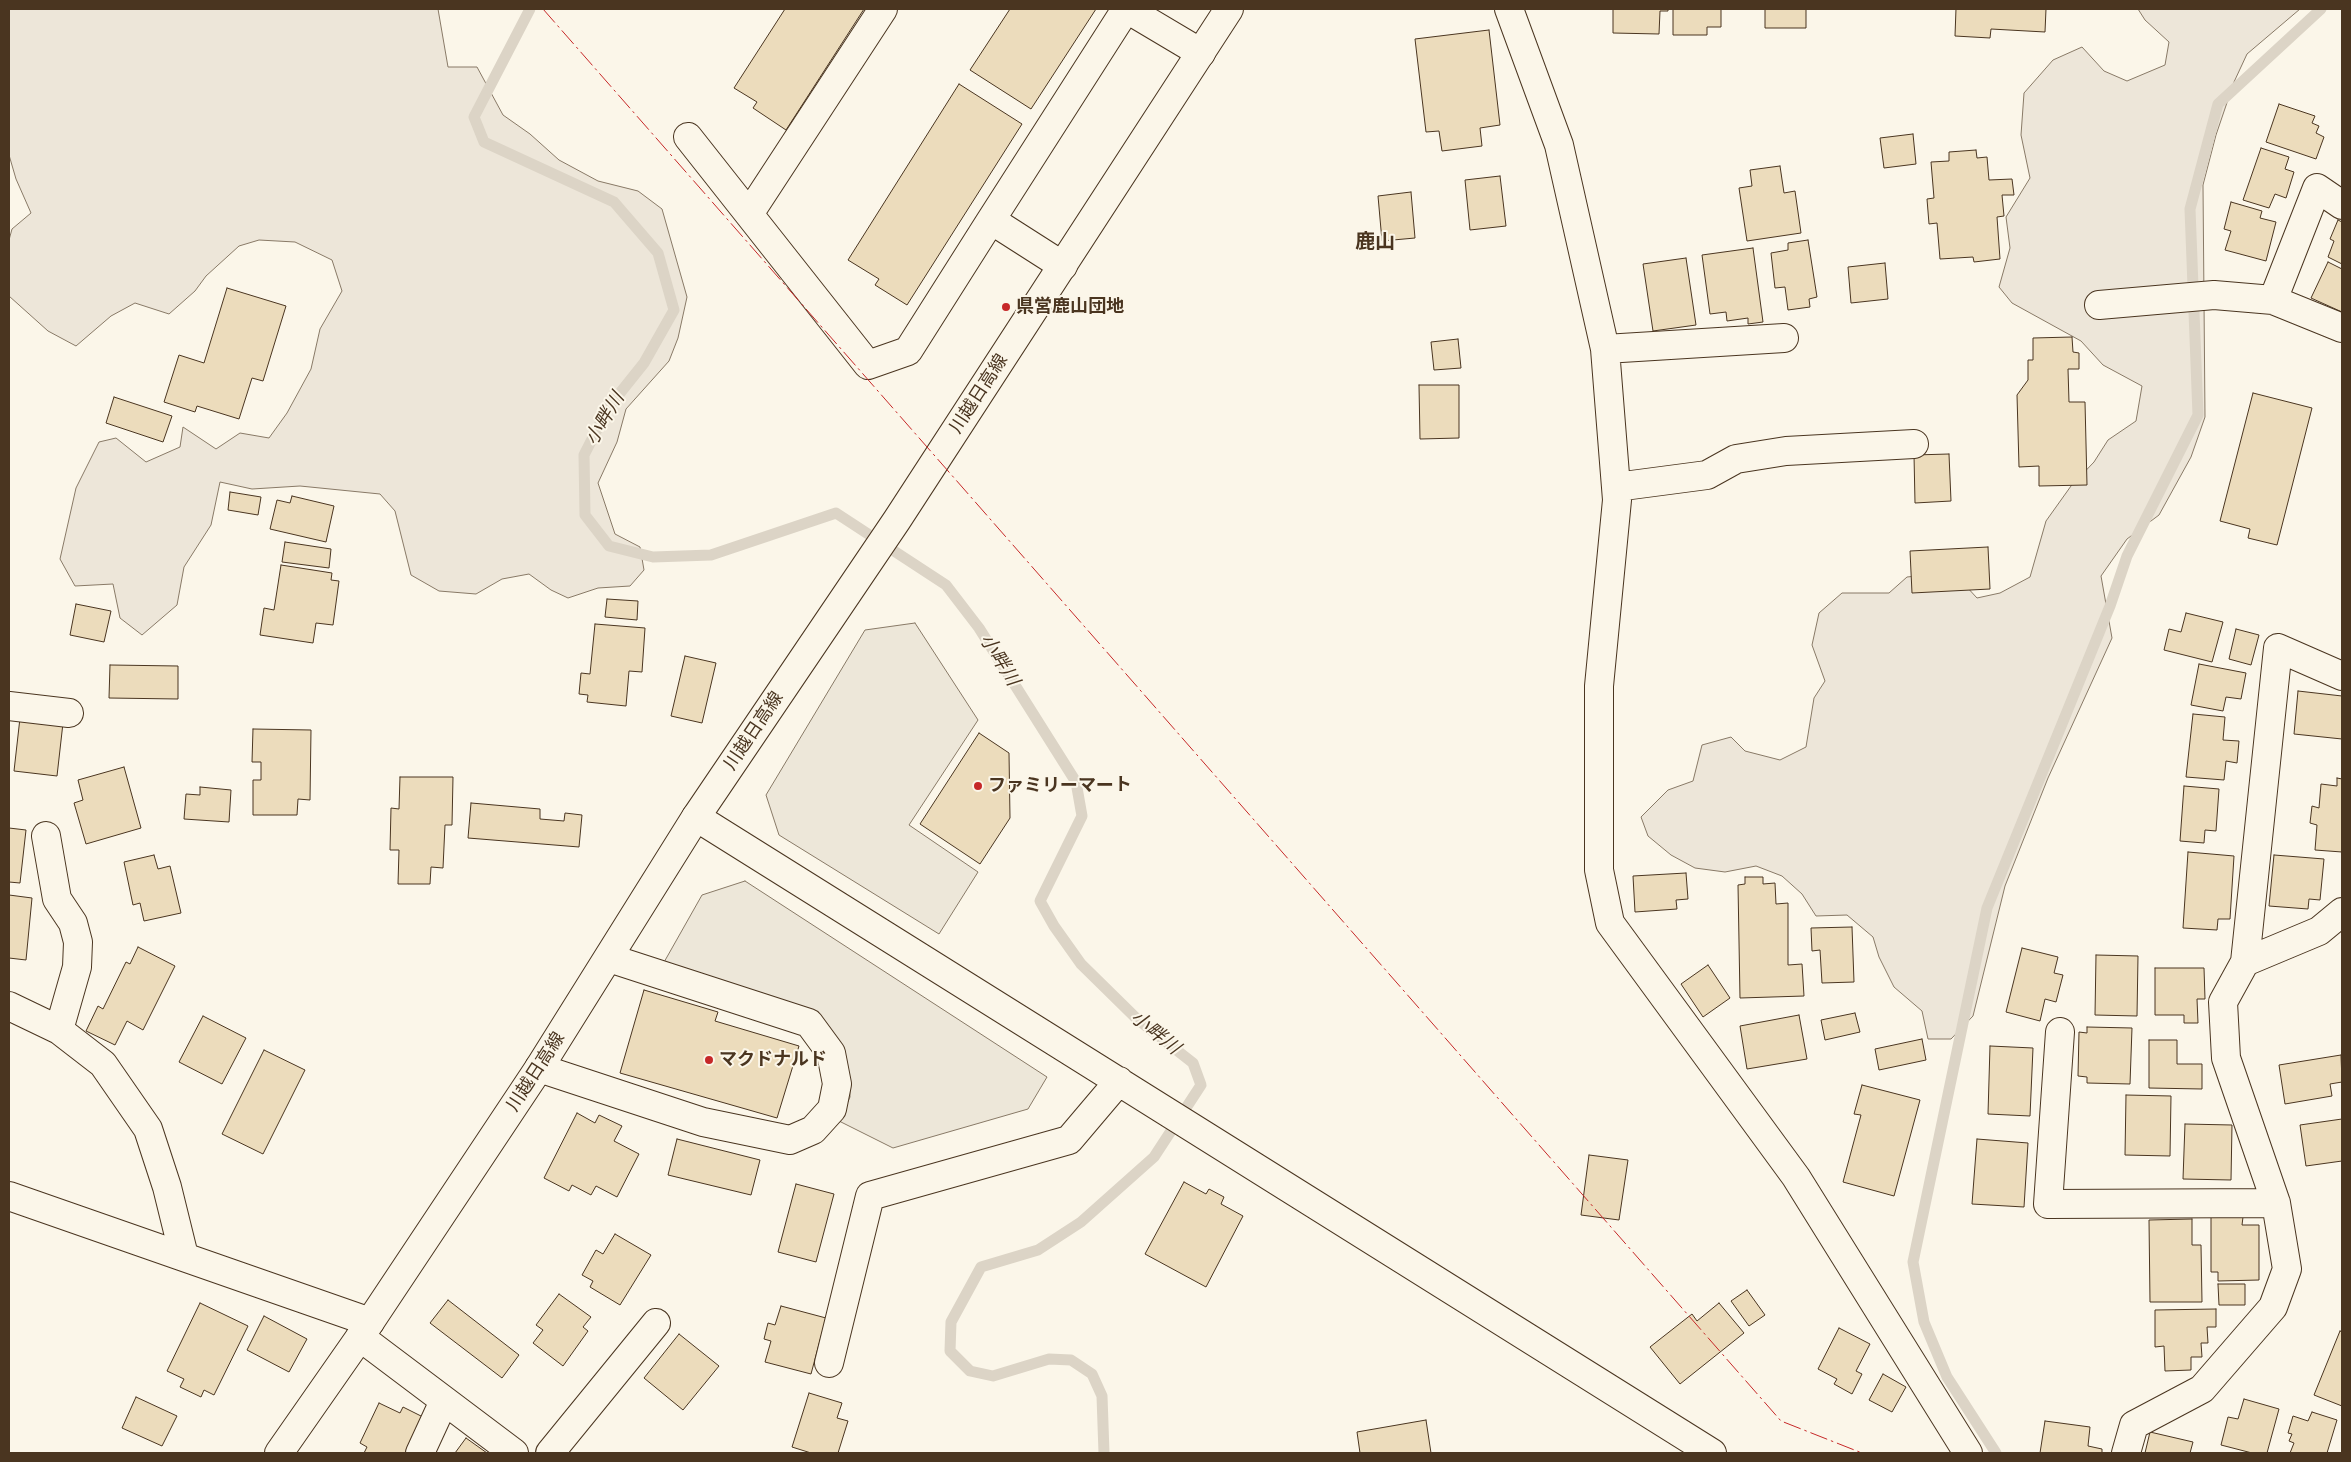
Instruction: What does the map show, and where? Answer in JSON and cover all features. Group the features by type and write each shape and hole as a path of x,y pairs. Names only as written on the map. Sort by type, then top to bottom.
{"street":[{"path":"749,214 883,9"},
{"path":"688,137 868,365 908,351 1126,9 1201,53"},
{"name":"川越日高線","path":"279,1453 365,1329 539,1068 696,817 897,520 1229,9"},
{"path":"1509,9 1559,145 1605,349 1617,500 1599,686 1599,870 1610,923 1796,1177 1968,1453"},
{"path":"2273,300 2317,188 2342,205"},
{"path":"991,220 1063,266"},
{"path":"2099,305 2214,295 2273,300 2342,328"},
{"path":"1605,349 1784,338"},
{"path":"1616,487 1707,475 1736,459 1786,452 1914,444"},
{"path":"2126,1453 2134,1425 2202,1390 2273,1307 2286,1269 2276,1203 2226,1058 2224,1002 2245,962 2278,648 2342,676"},
{"path":"9,706 69,713"},
{"path":"696,817 1712,1453"},
{"path":"46,836 57,899 73,923 78,942 77,967 59,1030"},
{"path":"2245,962 2319,931 2342,912"},
{"path":"539,1068 703,1122 790,1140 813,1130 832,1109 837,1084 831,1053 809,1023 609,958"},
{"path":"9,1006 59,1030 103,1064 148,1129 167,1187 184,1256"},
{"path":"2060,1032 2048,1204 2276,1203"},
{"path":"828,1363 870,1196 1069,1140 1119,1081"},
{"path":"9,1196 184,1256 365,1329 444,1401 514,1453"},
{"path":"550,1453 656,1323"},
{"path":"420,1453 444,1401"}],"shaded area":[{"path":"9,9 438,9 448,67 477,67 503,115 530,134 559,160 598,181 638,191 662,209 687,297 678,338 669,361 626,409 617,442 598,483 615,534 640,547 644,570 630,586 598,588 568,598 551,590 529,574 502,579 476,594 439,591 411,575 395,511 380,494 300,486 252,489 220,482 211,525 184,567 177,605 142,635 120,618 113,584 75,586 60,559 76,488 99,442 116,438 146,462 180,447 183,427 216,449 240,433 269,438 287,413 311,369 320,329 342,291 332,260 295,242 259,240 239,246 206,276 195,291 169,314 135,303 111,316 76,346 48,331 9,296 9,240 12,229 31,213 16,179 9,155"},
{"path":"2138,9 2300,9 2247,54 2234,82 2216,135 2203,185 2205,417 2191,457 2159,515 2127,539 2101,576 2112,638 2048,778 2005,886 1973,1016 1951,1039 1928,1039 1922,1011 1894,987 1879,957 1873,937 1847,915 1816,916 1802,894 1782,876 1756,866 1725,872 1695,868 1671,855 1648,836 1641,817 1668,790 1693,781 1702,745 1731,737 1745,751 1780,760 1806,747 1814,698 1825,681 1812,645 1819,613 1842,593 1889,593 1907,577 1953,572 1977,598 2000,593 2030,577 2046,521 2071,486 2094,462 2108,440 2136,421 2142,386 2103,365 2081,341 2012,303 1999,287 2010,248 2006,217 2030,178 2021,135 2024,93 2053,60 2082,47 2104,71 2127,81 2165,65 2169,42 2145,20"},
{"path":"915,623 978,720 909,825 978,872 939,934 779,835 766,795 865,630"},
{"path":"745,881 1047,1077 1028,1109 893,1148 839,1121 850,1097 849,1074 839,1043 663,964 702,895"}],"building":[{"path":"785,9 864,9 786,130 753,108 757,102 734,88"},
{"path":"1010,9 1096,9 1031,109 970,70"},
{"path":"1613,9 1668,9 1668,11 1660,11 1659,34 1613,33"},
{"path":"1673,9 1721,9 1721,27 1707,27 1707,35 1673,35"},
{"path":"1765,9 1806,9 1806,28 1765,28"},
{"path":"1956,9 2046,9 2045,32 1991,29 1990,38 1955,36"},
{"path":"1489,30 1500,125 1480,128 1482,146 1442,151 1439,131 1426,132 1415,39"},
{"path":"959,84 1022,124 907,305 875,285 879,279 848,260"},
{"path":"2279,104 2315,116 2312,123 2319,126 2316,133 2324,137 2316,159 2266,142"},
{"path":"1913,134 1916,164 1884,168 1880,138"},
{"path":"2261,148 2289,157 2285,169 2294,172 2286,198 2275,194 2269,208 2243,200"},
{"path":"1976,150 1977,158 1987,157 1989,180 2012,179 2014,195 2002,195 2004,216 1997,217 2000,259 1974,262 1973,257 1940,259 1937,223 1929,224 1927,199 1934,198 1931,162 1949,161 1949,152"},
{"path":"1780,166 1784,193 1795,191 1801,233 1747,241 1739,188 1752,186 1750,170"},
{"path":"1500,176 1506,226 1470,230 1465,180"},
{"path":"1411,192 1415,238 1382,241 1378,196"},
{"path":"2231,202 2262,211 2260,218 2276,222 2266,261 2225,250 2231,231 2224,229"},
{"path":"2338,220 2342,222 2342,264 2328,257 2334,241 2330,239"},
{"path":"1808,240 1817,297 1809,299 1810,307 1788,310 1785,287 1775,288 1771,253 1788,250 1788,243"},
{"path":"1753,248 1763,322 1748,324 1748,318 1727,321 1726,312 1710,314 1702,255"},
{"path":"1686,258 1696,325 1653,331 1643,264"},
{"path":"2328,262 2342,269 2342,312 2311,298"},
{"path":"1885,263 1888,299 1851,303 1848,267"},
{"path":"227,288 286,306 263,381 252,378 239,419 197,406 195,412 164,402 179,355 204,363"},
{"path":"2072,337 2073,352 2079,353 2079,369 2068,369 2069,402 2085,402 2087,485 2039,486 2039,466 2019,467 2017,395 2028,380 2028,360 2033,360 2033,338"},
{"path":"1458,339 1461,368 1434,370 1431,342"},
{"path":"1419,385 1459,385 1459,438 1420,439"},
{"path":"2253,393 2312,408 2277,545 2248,538 2250,529 2220,521"},
{"path":"114,397 172,416 163,442 106,423"},
{"path":"1949,454 1951,501 1915,503 1914,455"},
{"path":"230,492 261,497 258,515 228,510"},
{"path":"292,496 334,506 326,542 270,529 277,500 290,503"},
{"path":"285,542 331,549 329,568 282,562"},
{"path":"1988,547 1990,589 1912,593 1910,551"},
{"path":"281,565 332,573 331,580 339,581 333,625 316,623 313,643 260,635 264,608 274,610"},
{"path":"607,599 638,601 637,620 605,617"},
{"path":"76,604 111,611 104,642 70,635"},
{"path":"2186,613 2223,622 2212,662 2164,650 2169,629 2181,632"},
{"path":"595,624 645,628 642,672 629,671 626,706 587,702 588,695 579,694 581,673 590,674"},
{"path":"2236,629 2259,635 2251,665 2229,659"},
{"path":"685,656 716,663 702,723 671,716"},
{"path":"2199,664 2246,673 2241,699 2226,697 2223,711 2191,705"},
{"path":"110,665 178,666 178,699 109,698"},
{"path":"2298,691 2342,696 2342,739 2294,734"},
{"path":"2193,714 2225,717 2223,740 2239,741 2237,763 2226,761 2224,780 2186,777"},
{"path":"20,718 63,723 57,776 14,771"},
{"path":"253,729 311,730 310,800 298,799 297,815 253,815 253,780 261,780 261,762 252,762"},
{"name":"ファミリーマート","path":"979,733 1009,753 1010,818 980,864 920,824"},
{"path":"124,767 141,828 86,844 74,803 83,800 78,780"},
{"path":"400,777 453,777 452,825 445,825 443,868 431,867 430,884 398,884 399,850 390,850 391,808 399,809"},
{"path":"2337,778 2342,779 2342,852 2315,850 2317,825 2310,823 2312,806 2319,808 2321,784 2337,786"},
{"path":"2184,786 2219,789 2216,831 2205,830 2204,843 2180,841"},
{"path":"200,787 231,790 229,822 184,819 186,794 200,795"},
{"path":"471,803 540,809 540,819 564,821 565,813 582,815 579,847 468,838"},
{"path":"9,828 26,830 20,883 9,882"},
{"path":"2188,852 2234,856 2230,919 2218,919 2217,930 2183,928"},
{"path":"154,855 158,869 170,866 181,913 144,921 140,903 133,905 124,862"},
{"path":"2274,855 2324,859 2320,900 2309,899 2308,909 2269,906"},
{"path":"1686,873 1688,899 1676,900 1677,909 1635,912 1633,876"},
{"path":"1745,877 1763,877 1763,884 1775,883 1776,904 1788,903 1788,965 1802,964 1804,996 1740,998 1738,885 1745,884"},
{"path":"9,895 32,898 26,960 9,958"},
{"path":"1852,927 1854,982 1822,983 1820,950 1812,951 1811,928"},
{"path":"138,947 175,966 143,1030 127,1021 115,1045 86,1031 98,1006 103,1009 126,962 130,964"},
{"path":"2022,948 2058,957 2054,973 2063,975 2056,1002 2045,999 2040,1021 2006,1012"},
{"path":"2096,955 2138,956 2137,1016 2095,1015"},
{"path":"1708,965 1730,998 1703,1017 1681,984"},
{"path":"2155,968 2204,968 2205,999 2197,999 2198,1023 2184,1023 2184,1015 2155,1015"},
{"name":"マクドナルド","path":"644,990 718,1012 715,1021 799,1046 777,1118 620,1073"},
{"path":"1855,1013 1860,1032 1825,1040 1821,1020"},
{"path":"1799,1015 1807,1059 1747,1069 1740,1026"},
{"path":"203,1016 246,1038 222,1084 179,1062"},
{"path":"2087,1027 2132,1028 2130,1084 2087,1083 2087,1077 2078,1076 2079,1032 2087,1033"},
{"path":"1922,1039 1926,1060 1879,1070 1875,1049"},
{"path":"2149,1040 2177,1040 2177,1064 2202,1064 2202,1089 2149,1088"},
{"path":"1990,1046 2033,1048 2030,1116 1988,1114"},
{"path":"264,1050 305,1070 263,1154 222,1134"},
{"path":"2341,1055 2342,1082 2330,1084 2332,1096 2285,1104 2279,1065"},
{"path":"1862,1085 1920,1100 1894,1196 1843,1182 1861,1115 1854,1114"},
{"path":"2126,1095 2171,1096 2170,1156 2125,1155"},
{"path":"577,1113 595,1123 599,1115 622,1126 614,1141 639,1154 617,1197 596,1186 591,1195 572,1185 569,1191 544,1178"},
{"path":"2342,1119 2342,1161 2306,1166 2300,1125"},
{"path":"2185,1124 2232,1125 2231,1180 2183,1179"},
{"path":"677,1139 760,1160 751,1195 668,1175"},
{"path":"1977,1139 2028,1143 2024,1207 1972,1204"},
{"path":"1589,1155 1628,1160 1619,1220 1581,1215"},
{"path":"1184,1182 1206,1194 1209,1189 1224,1197 1221,1204 1243,1216 1206,1287 1145,1254"},
{"path":"796,1184 834,1194 816,1262 778,1252"},
{"path":"2211,1217 2243,1217 2242,1225 2259,1225 2259,1280 2218,1281 2218,1272 2211,1272"},
{"path":"2192,1219 2192,1245 2201,1245 2202,1302 2150,1302 2149,1220"},
{"path":"615,1234 651,1255 620,1305 590,1287 593,1281 582,1275 596,1250 603,1254"},
{"path":"2218,1284 2245,1284 2245,1305 2219,1305"},
{"path":"1747,1290 1765,1315 1749,1326 1731,1301"},
{"path":"559,1294 591,1317 583,1327 588,1331 563,1366 533,1343 543,1330 536,1325"},
{"path":"448,1300 519,1355 502,1378 430,1323"},
{"path":"200,1303 248,1326 214,1395 204,1390 201,1397 180,1387 184,1379 167,1371"},
{"path":"1719,1303 1744,1333 1680,1384 1650,1347 1692,1314 1697,1321"},
{"path":"781,1306 826,1318 811,1374 765,1362 771,1341 764,1339 768,1323 775,1325"},
{"path":"2216,1309 2216,1327 2207,1327 2208,1343 2201,1343 2202,1357 2191,1357 2191,1370 2165,1371 2164,1346 2155,1347 2155,1310"},
{"path":"264,1316 307,1339 289,1372 247,1350"},
{"path":"1839,1328 1870,1344 1856,1371 1862,1374 1852,1394 1834,1384 1837,1379 1818,1369"},
{"path":"2340,1331 2342,1332 2342,1406 2314,1395"},
{"path":"679,1334 719,1366 683,1410 644,1378"},
{"path":"1883,1374 1906,1387 1892,1412 1869,1400"},
{"path":"809,1393 842,1403 837,1418 848,1421 838,1453 811,1453 792,1447"},
{"path":"136,1397 177,1416 162,1446 122,1428"},
{"path":"2244,1399 2279,1409 2267,1453 2252,1453 2221,1445 2228,1417 2238,1419"},
{"path":"379,1403 400,1413 403,1407 425,1418 407,1453 364,1453 367,1447 360,1443"},
{"path":"2312,1412 2337,1420 2327,1453 2290,1453 2294,1443 2289,1441 2292,1434 2288,1433 2293,1416 2308,1421"},
{"path":"1426,1420 1431,1453 1360,1453 1357,1432"},
{"path":"2045,1421 2090,1427 2088,1446 2102,1449 2102,1453 2040,1453"},
{"path":"2150,1432 2193,1442 2190,1453 2145,1453"},
{"path":"466,1438 487,1453 455,1453"}],"waterway":[{"name":"小畔川","path":"530,9 474,117 484,142 614,202 658,253 674,310 644,363 608,408 584,455 585,515 609,546 653,557 711,555 836,513 946,585 979,628 1076,782 1082,816 1040,901 1054,926 1081,964 1137,1019 1193,1063 1201,1085 1154,1157 1081,1222 1038,1250 981,1267 951,1322 950,1351 970,1371 993,1376 1049,1359 1071,1360 1092,1374 1102,1396 1104,1453"},
{"path":"1996,1453 1947,1377 1924,1322 1913,1262 1987,908 2110,606 2127,556 2198,415 2190,209 2218,104 2321,9"}],"power":[{"path":"543,9 1781,1421 1862,1453"}],"place":[{"name":"県営鹿山団地","path":"1006,307"},
{"name":"ファミリーマート","path":"978,786"},
{"name":"マクドナルド","path":"709,1060"}],"district":[{"name":"鹿山","path":"1375,242"}]}
